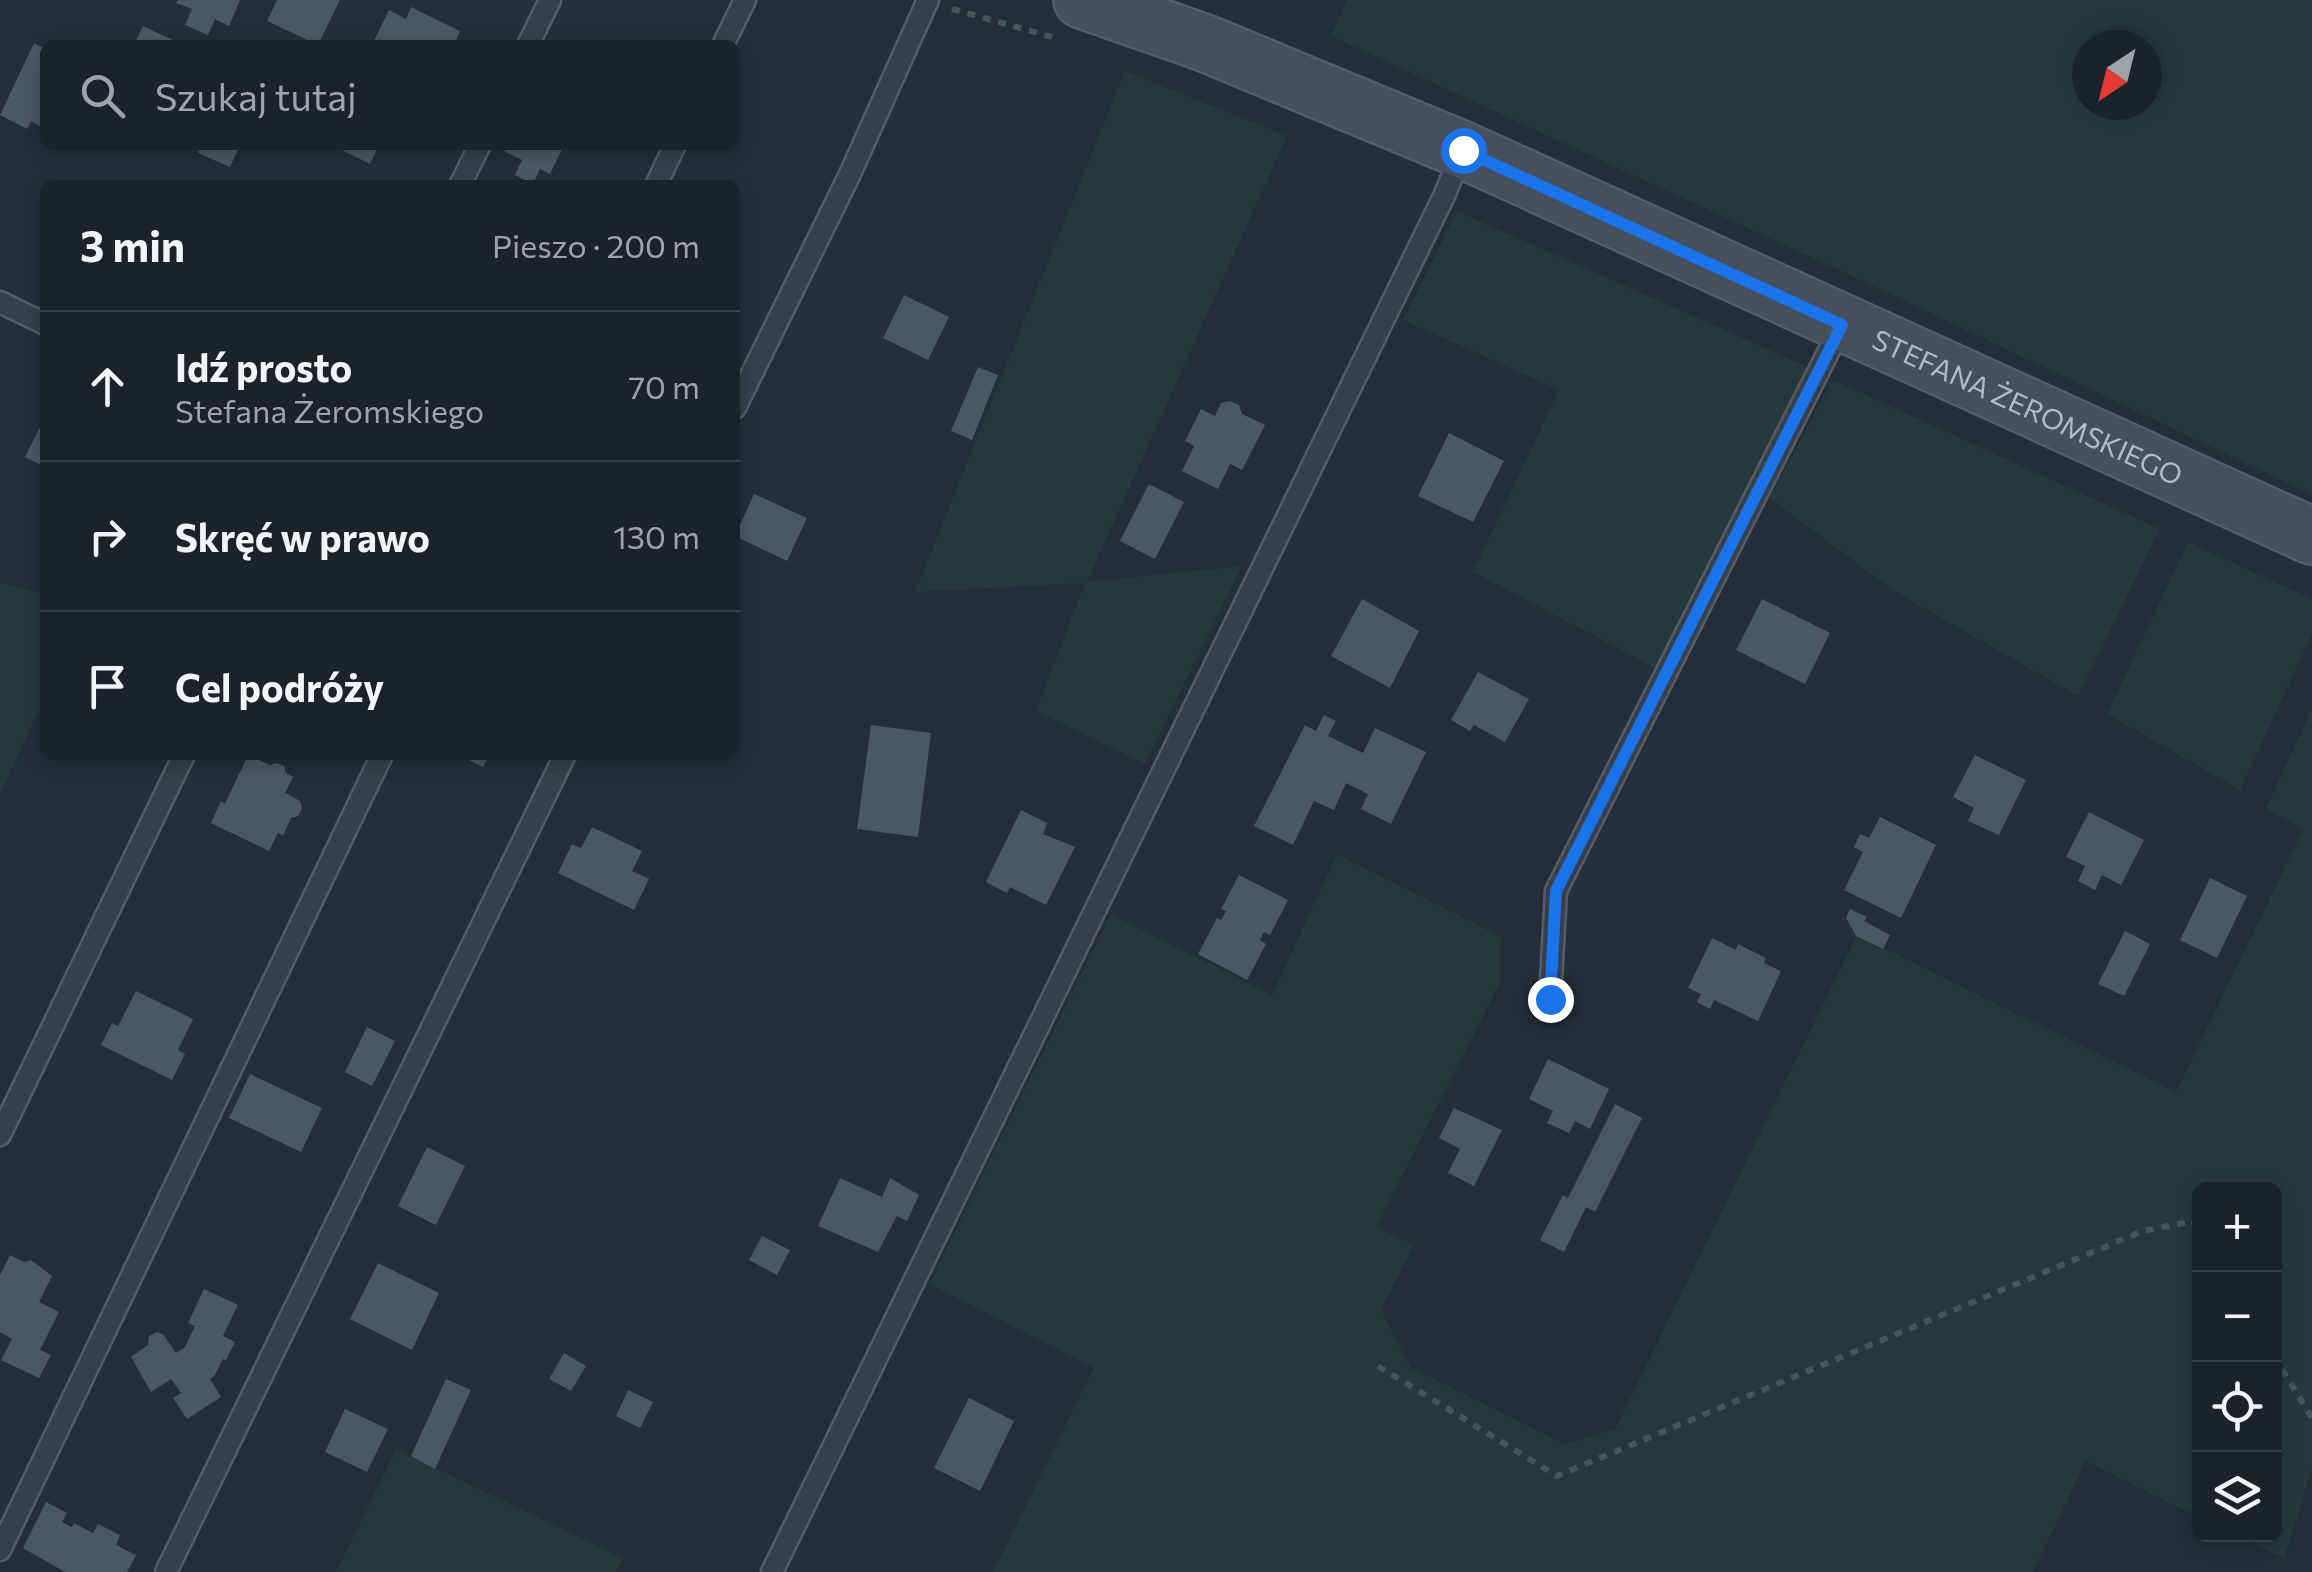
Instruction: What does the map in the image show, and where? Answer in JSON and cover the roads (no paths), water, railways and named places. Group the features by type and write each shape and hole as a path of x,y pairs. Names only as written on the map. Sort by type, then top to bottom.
{"main road":[{"name":"STEFANA ŻEROMSKIEGO","path":"1074,21 1251,61 1463,150 2312,536"}],"lane":[{"path":"530,40 550,0"},
{"path":"726,40 745,0"},
{"path":"740,398 850,174 928,1"},
{"path":"462,180 478,150"},
{"path":"658,180 673,150"},
{"path":"772,1572 1436,213 1463,150"},
{"path":"0,302 40,322"},
{"path":"1550,999 1556,891 1842,325"},
{"path":"0,1135 182,760"},
{"path":"0,1550 380,760"},
{"path":"166,1572 562,760"}]}
